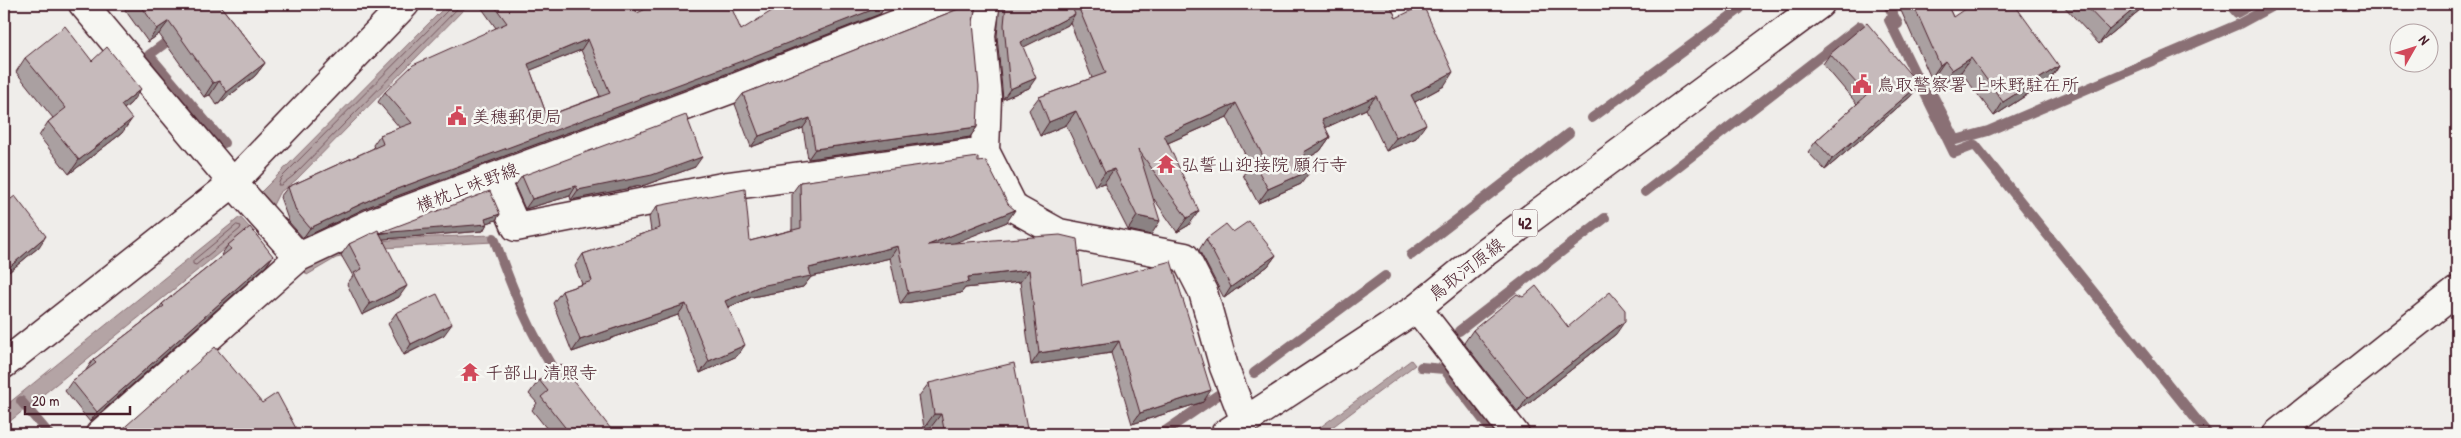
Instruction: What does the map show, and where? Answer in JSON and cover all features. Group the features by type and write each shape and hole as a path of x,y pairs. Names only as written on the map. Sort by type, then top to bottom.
{"street":[{"path":"83,4 233,184 299,257"},
{"path":"4,364 233,184 405,4"},
{"name":"横枕上味野線","path":"100,434 299,257 376,221 737,87 948,4"},
{"path":"986,4 981,35 987,97 985,150 1014,208 1059,234 1185,257 1203,292 1224,367 1235,428"},
{"name":"鳥取河原線","path":"1235,428 1417,308 1487,251 1820,4"},
{"path":"494,178 516,227 728,186 985,150"},
{"path":"2277,434 2457,291"},
{"path":"1417,308 1515,434"}],"water":[{"path":"448,4 469,4 296,180 279,193 273,205 261,192"},
{"path":"240,217 250,228 4,426 4,407"},
{"path":"492,235 493,242 383,248 336,258 307,275 304,270 334,252 369,243 412,238"},
{"path":"1411,360 1415,365 1323,434 1311,434"}],"building":[{"path":"140,4 219,4 265,63 227,92 219,81 213,83 169,21 157,29"},
{"path":"493,4 633,4 637,13 657,4 730,4 741,30 783,4 887,4 739,62 378,196 310,228 296,211 288,187 383,144 380,135 412,123 385,92 413,65 507,23","holes":["588,39 610,93 547,116 528,64"]},
{"path":"967,4 976,4 973,22 979,87 977,127 815,149 810,118 759,136 743,94"},
{"path":"1006,4 1070,4 1075,14 1021,42 1036,78 1010,89 1004,25"},
{"path":"1077,4 1390,4 1396,18 1423,5 1453,72 1411,95 1426,124 1396,138 1376,96 1322,120 1330,137 1304,152 1311,170 1268,189 1253,161 1263,156 1236,103 1164,135 1199,211 1187,218 1138,149 1160,221 1137,216 1114,169 1105,172 1076,111 1049,122 1039,97 1106,73"},
{"path":"1913,4 1947,4 1953,17 1972,4 2014,4 2059,66 2003,102 1971,58 1952,70 1945,61 1940,65"},
{"path":"2084,4 2140,4 2109,30"},
{"path":"1867,23 1919,85 1832,159 1816,141 1867,95 1830,54"},
{"path":"65,26 92,61 107,47 141,89 121,105 132,119 79,160 48,122 66,108 25,58"},
{"path":"686,115 702,157 652,175 578,190 576,186 532,199 522,176"},
{"path":"978,157 978,162 986,161 1008,204 1015,210 928,245 1060,235 1077,239 1082,285 1171,261 1211,390 1140,413 1119,341 1039,353 1029,270 968,277 969,282 908,293 898,246 809,268 811,276 760,286 725,301 745,345 709,361 686,304 580,340 562,291 592,281 583,254 660,228 657,206 745,189 750,241 801,228 800,182"},
{"path":"490,191 500,214 485,219 487,224 379,233"},
{"path":"15,196 46,236 7,269 4,266 4,204"},
{"path":"1249,221 1276,255 1231,287 1206,239 1226,224 1233,232"},
{"path":"250,227 273,256 97,412 72,381 96,363 93,360 164,306 162,304 231,249 228,245"},
{"path":"378,230 407,286 370,304 354,273 362,269 349,244"},
{"path":"1536,286 1568,327 1610,292 1625,310 1625,321 1527,398 1473,330 1517,294 1523,297"},
{"path":"437,294 452,324 411,344 396,313"},
{"path":"215,347 262,403 277,393 299,434 118,433"},
{"path":"1014,363 1028,434 945,434 941,414 934,414 929,383"},
{"path":"561,364 613,434 564,434 568,431 541,397 548,391 539,380"}],"waterway":[{"path":"2229,4 2237,13 2253,4"},
{"path":"1926,82 1956,140 1988,131 2239,24 2276,4"},
{"path":"1888,5 1898,24"},
{"path":"1592,118 1740,9"},
{"path":"1889,20 1954,153 1975,145 2208,434"},
{"path":"1645,192 1860,26"},
{"path":"176,35 149,55 224,143"},
{"path":"1411,255 1569,133"},
{"path":"1459,331 1605,218"},
{"path":"494,238 523,312 540,347 561,381"},
{"path":"1254,373 1385,276"},
{"path":"1421,367 1444,369 1494,434"},
{"path":"1161,434 1218,395"},
{"path":"21,401 49,434"}],"place":[{"name":"鳥取警察署 上味野駐在所","path":"1862,84"},
{"name":"美穂郵便局","path":"457,116"},
{"name":"弘誓山迎接院 願行寺","path":"1166,164"},
{"name":"千部山 清照寺","path":"470,372"}]}
